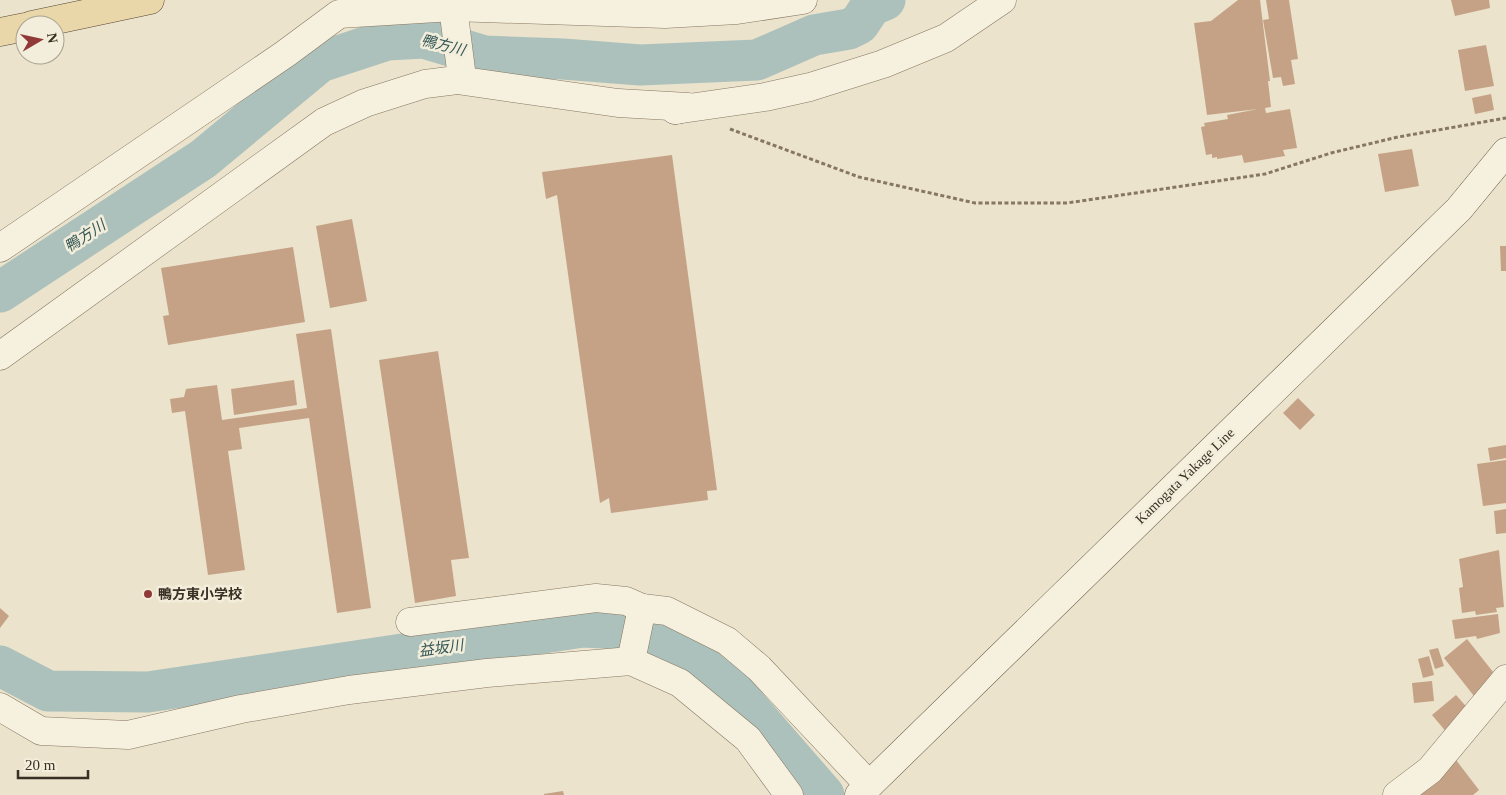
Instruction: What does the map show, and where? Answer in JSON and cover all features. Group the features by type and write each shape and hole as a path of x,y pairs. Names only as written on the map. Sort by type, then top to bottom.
{"main road":[{"path":"65,18 150,0"},
{"path":"0,32 15,28"}],"street":[{"path":"0,248 285,54 338,7 454,7 558,4 665,14 737,10 803,0"},
{"path":"0,356 324,122 365,103 459,75 618,103 688,107 676,110 774,95 883,64 946,38 1002,0"},
{"path":"454,7 459,75"},
{"name":"Kamogata Yakage Line","path":"864,790 1459,209 1506,152"},
{"path":"410,622 596,598 626,600 642,608 667,611 727,641 759,668 864,790"},
{"path":"631,661 642,608"},
{"path":"0,708 41,731 128,735 241,709 349,690 487,673 631,661 680,683 748,739 788,795"},
{"path":"1397,795 1430,770 1506,679"}],"path":[{"path":"729,128 869,179 975,202 1067,203 1265,174 1331,153 1398,137 1506,118"}],"building":[{"path":"1238,0 1260,0 1270,81 1268,81 1271,107 1265,108 1266,113 1290,109 1297,148 1283,150 1285,156 1244,163 1242,155 1217,159 1217,157 1212,158 1212,154 1206,155 1201,127 1205,126 1204,123 1228,119 1227,115 1258,109 1207,115 1194,23 1211,21"},
{"path":"1266,0 1289,0 1298,59 1291,60 1295,84 1283,86 1281,77 1273,78 1263,20 1269,19"},
{"path":"1451,0 1489,0 1490,8 1455,16"},
{"path":"1486,45 1494,86 1465,91 1458,50"},
{"path":"1491,94 1494,110 1475,114 1472,98"},
{"path":"1412,149 1419,186 1385,192 1378,154"},
{"path":"672,155 717,490 707,491 708,500 611,513 609,498 600,503 557,195 546,199 542,172"},
{"path":"352,219 367,301 330,308 316,226"},
{"path":"1500,246 1506,246 1506,271 1501,271"},
{"path":"293,247 305,322 168,345 163,316 169,315 161,268"},
{"path":"331,329 371,608 337,613 309,418 239,428 242,449 228,451 245,570 208,575 185,411 172,413 170,399 184,397 186,389 217,385 222,420 307,408 296,334"},
{"path":"438,351 469,558 451,560 456,596 415,603 379,360"},
{"path":"294,380 297,405 234,415 231,389"},
{"path":"1298,398 1315,415 1300,430 1283,413"},
{"path":"1506,445 1506,458 1490,461 1488,448"},
{"path":"1506,460 1506,503 1483,506 1477,464"},
{"path":"1506,509 1506,533 1496,534 1494,511"},
{"path":"1499,550 1504,607 1496,608 1497,612 1476,615 1475,611 1462,613 1459,588 1463,587 1459,559"},
{"path":"0,608 9,616 0,628"},
{"path":"1498,614 1500,633 1477,639 1476,636 1455,639 1452,620"},
{"path":"1467,639 1497,677 1474,696 1444,658"},
{"path":"1438,648 1444,666 1435,669 1429,650"},
{"path":"1429,656 1434,675 1423,678 1418,659"},
{"path":"1432,681 1434,701 1414,703 1412,683"},
{"path":"1456,695 1472,713 1448,734 1432,715"},
{"path":"1456,760 1479,790 1473,795 1410,795"},
{"path":"563,791 564,795 544,795 544,794"}],"waterway":[{"name":"鴨方川","path":"0,292 203,159 320,62 387,40 424,38 484,56 563,59 640,65 757,60 814,35 849,29 859,24 871,6 885,0"},
{"name":"益坂川","path":"0,666 48,691 148,692 583,627 623,629 687,649 725,681 824,795"}],"place":[{"name":"鴨方東小学校","path":"148,594"}]}
